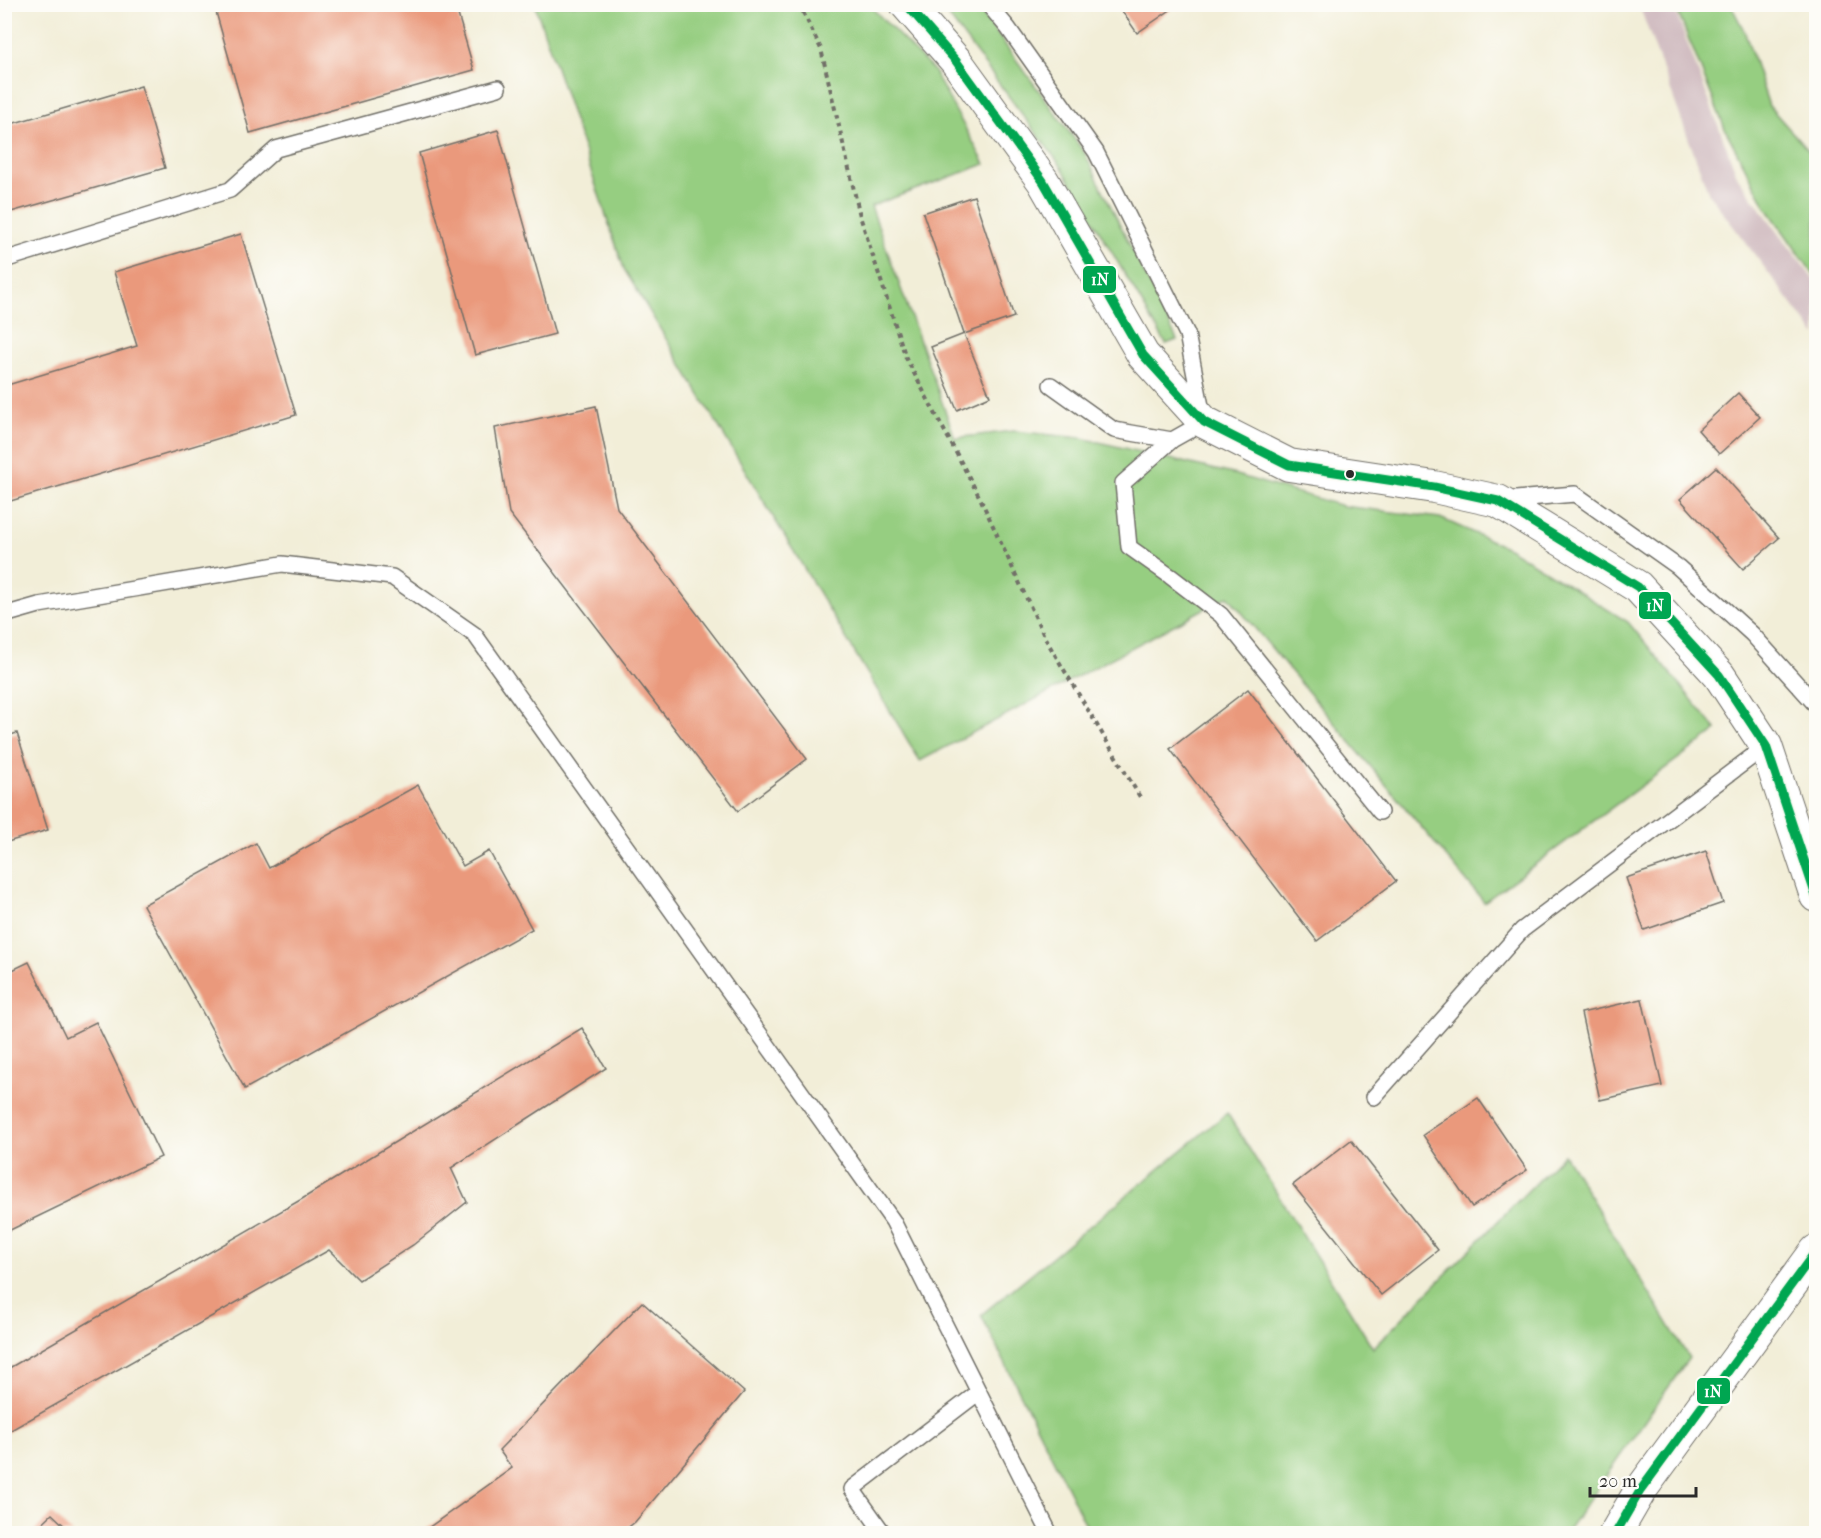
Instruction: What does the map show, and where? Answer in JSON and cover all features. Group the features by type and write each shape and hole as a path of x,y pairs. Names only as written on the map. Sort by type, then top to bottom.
{"street":[{"path":"906,4 957,61 1043,181 1143,355 1204,422 1288,465 1434,488 1498,501 1638,587 1719,675 1766,746 1816,896"},
{"path":"1615,1533 1640,1491 1816,1251"}],"lane":[{"path":"988,4 1008,28 1096,152 1187,334 1204,422 1172,441 1122,483 1129,547 1221,615 1380,812"},
{"path":"4,260 230,190 276,149 498,88"},
{"path":"1051,385 1114,430 1172,441"},
{"path":"1498,501 1575,494 1678,567 1752,634 1816,705"},
{"path":"4,615 39,605 282,564 392,577 475,634 893,1221 1050,1533"},
{"path":"1374,1097 1522,930 1766,746"},
{"path":"884,1533 852,1489 979,1392"}],"path":[{"path":"799,4 821,49 860,216 906,358 981,501 1045,638 1140,797"}],"shaded area":[{"path":"1639,5 1673,5 1738,178 1816,283 1816,336 1709,194"}],"green space":[{"path":"535,5 869,5 933,70 985,164 871,206 955,438 1013,431 1082,438 1233,474 1343,506 1440,518 1510,549 1628,622 1717,730 1484,902 1228,596 920,761 624,269"},
{"path":"940,5 976,5 1084,152 1177,340 1166,344 1061,166"},
{"path":"1675,5 1731,5 1745,33 1769,106 1816,159 1816,278 1766,207 1725,129"},
{"path":"1227,1113 1373,1348 1564,1154 1689,1358 1566,1533 1090,1533 981,1315"}],"building":[{"path":"241,4 455,4 474,70 250,133 216,12"},
{"path":"1117,4 1179,4 1137,33"},
{"path":"141,86 165,168 4,214 4,126"},
{"path":"498,130 555,334 475,355 419,153"},
{"path":"974,196 1014,317 964,334 923,213"},
{"path":"241,234 296,415 4,503 4,386 137,346 114,272"},
{"path":"964,334 990,396 957,410 931,347"},
{"path":"1738,393 1760,417 1719,454 1698,430"},
{"path":"596,406 617,508 807,759 738,811 509,513 495,428"},
{"path":"1716,467 1779,538 1743,569 1680,499"},
{"path":"1248,689 1396,881 1317,941 1170,749"},
{"path":"17,733 48,830 4,843 4,737"},
{"path":"418,785 463,866 489,851 532,929 245,1089 143,905 256,843 269,868"},
{"path":"1706,851 1723,903 1644,930 1626,878"},
{"path":"29,962 66,1037 96,1022 161,1157 4,1233 4,974"},
{"path":"1642,999 1662,1086 1600,1100 1581,1013"},
{"path":"582,1028 606,1068 451,1168 467,1202 413,1245 359,1280 329,1250 4,1434 4,1371 302,1199"},
{"path":"1478,1098 1527,1170 1472,1207 1423,1135"},
{"path":"1351,1140 1438,1250 1381,1295 1293,1185"},
{"path":"642,1302 744,1392 635,1522 621,1533 421,1533 512,1468 499,1450"},
{"path":"52,1514 72,1533 32,1533"}],"transit line":[{"name":"1N","path":"906,4 956,61 1043,181 1143,355 1204,422 1289,465 1434,487 1498,501 1638,587 1719,675 1766,746 1816,896"},
{"name":"1N","path":"1615,1534 1640,1491 1816,1251"}]}
